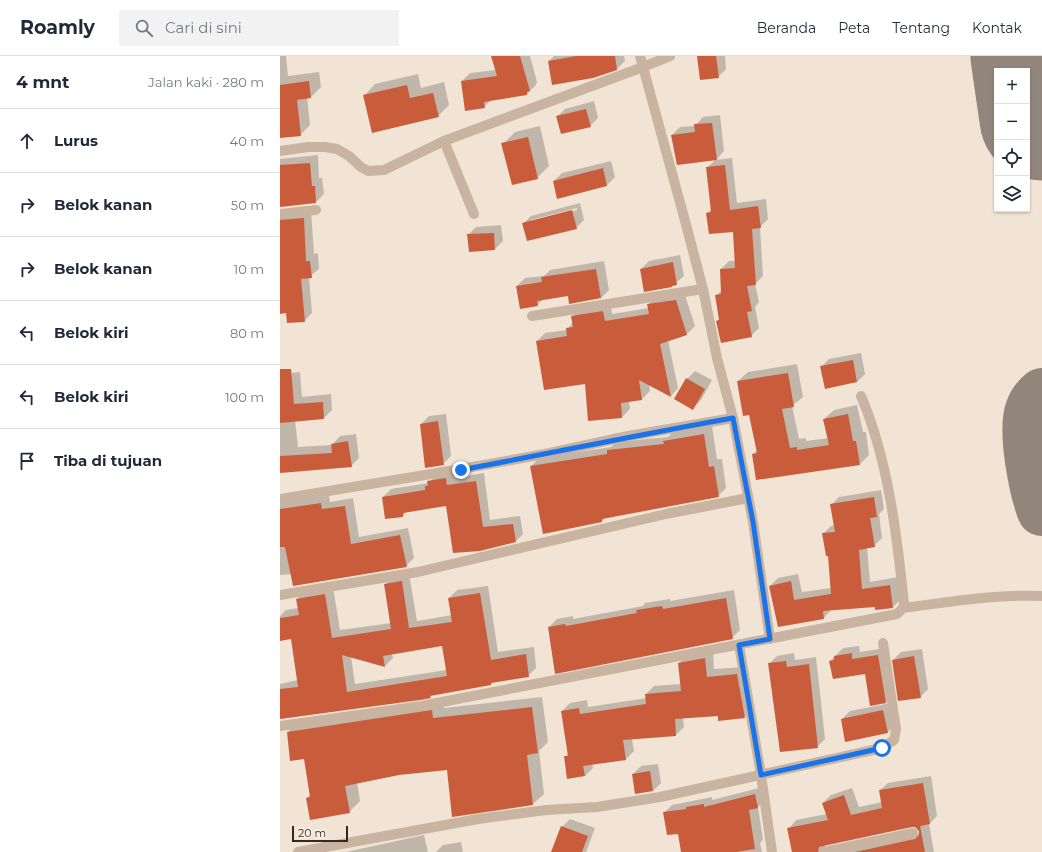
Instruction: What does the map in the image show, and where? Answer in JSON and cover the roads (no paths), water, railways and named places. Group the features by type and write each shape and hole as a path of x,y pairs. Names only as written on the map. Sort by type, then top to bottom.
{"street":[{"path":"640,56 703,289 717,358 733,418 748,498 770,639"},
{"path":"280,151 308,147 331,148 350,156 361,167 368,171 384,170 444,141 670,56"},
{"path":"444,141 474,214"},
{"path":"280,214 316,210"},
{"path":"532,316 703,289"},
{"path":"860,396 878,440 886,474 902,588 903,608"},
{"path":"280,499 530,457 628,436 733,418"},
{"path":"280,595 418,572 666,514 748,498"},
{"path":"280,726 421,706 897,614 903,608 979,597 1017,595 1042,596"},
{"path":"298,852 478,819 546,810 597,807 660,797 882,748 894,740 896,729 883,643"},
{"path":"739,645 761,775 772,852"},
{"path":"824,852 913,833"}]}
